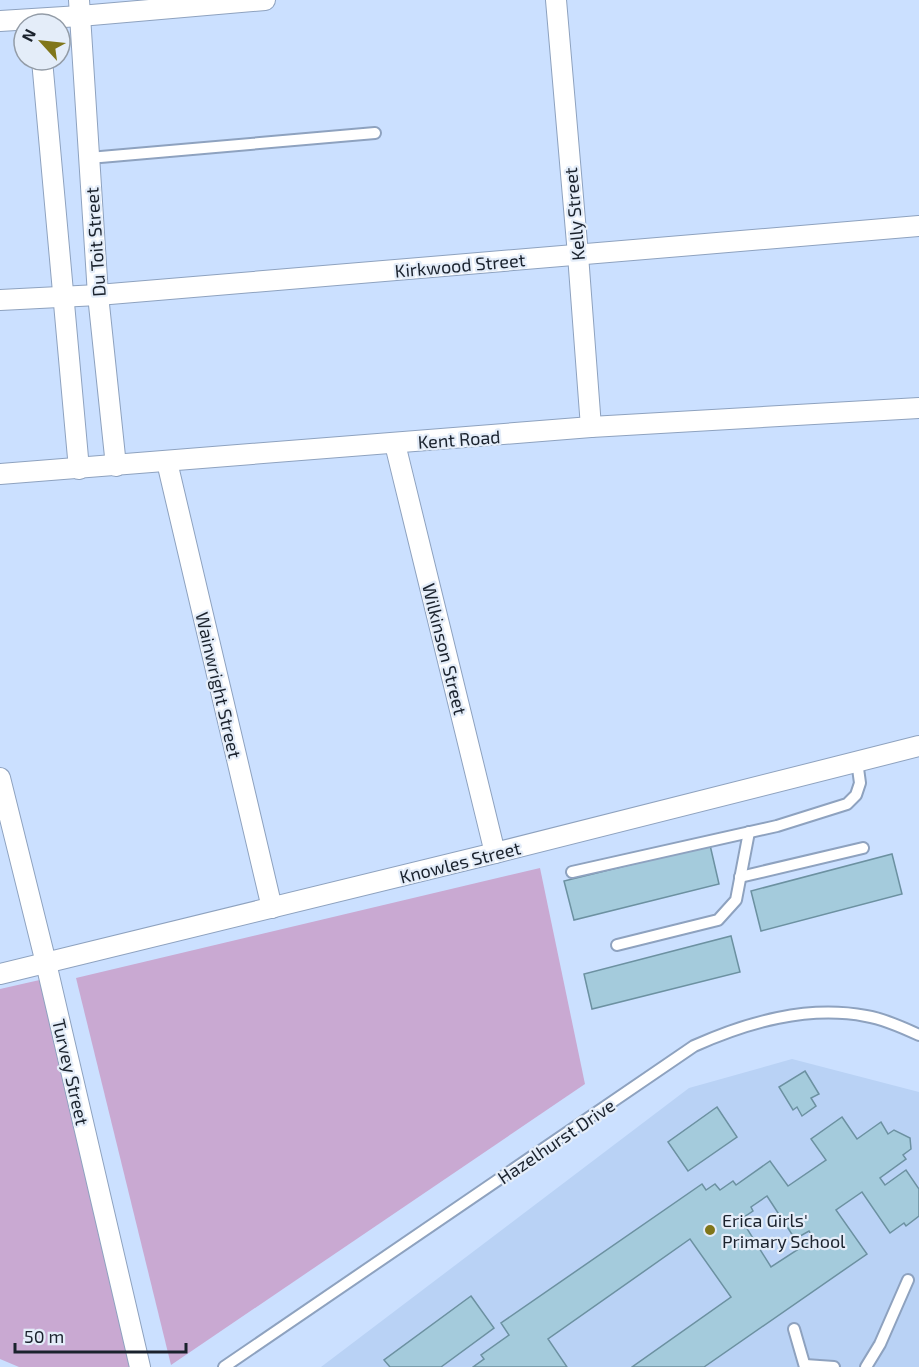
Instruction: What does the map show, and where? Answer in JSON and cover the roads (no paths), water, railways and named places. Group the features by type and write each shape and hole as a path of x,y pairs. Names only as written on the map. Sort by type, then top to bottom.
{"street":[{"path":"52,12 79,8 265,0"},
{"name":"Kelly Street","path":"556,0 591,427"},
{"name":"Du Toit Street","path":"79,8 98,296 116,466"},
{"path":"43,72 79,468"},
{"name":"Kirkwood Street","path":"0,300 98,296 919,226"},
{"name":"Kent Road","path":"0,474 591,427 919,408"},
{"name":"Wilkinson Street","path":"395,444 495,853"},
{"name":"Wainwright Street","path":"167,462 272,908"},
{"name":"Knowles Street","path":"0,974 919,746"},
{"name":"Turvey Street","path":"0,778 46,963 140,1367"}],"lane":[{"path":"89,158 375,133"},
{"path":"572,872 777,826 847,804 856,795 860,783 857,761"},
{"path":"617,945 718,920 736,900 748,832"},
{"path":"740,877 863,848"},
{"name":"Hazelhurst Drive","path":"224,1367 694,1046 731,1030 765,1020 793,1015 837,1012 868,1016 919,1035"},
{"path":"866,1367 880,1344 908,1280"},
{"path":"794,1329 805,1366 834,1367"}],"place":[{"name":"Erica Girls' Primary School","path":"710,1230"}]}
